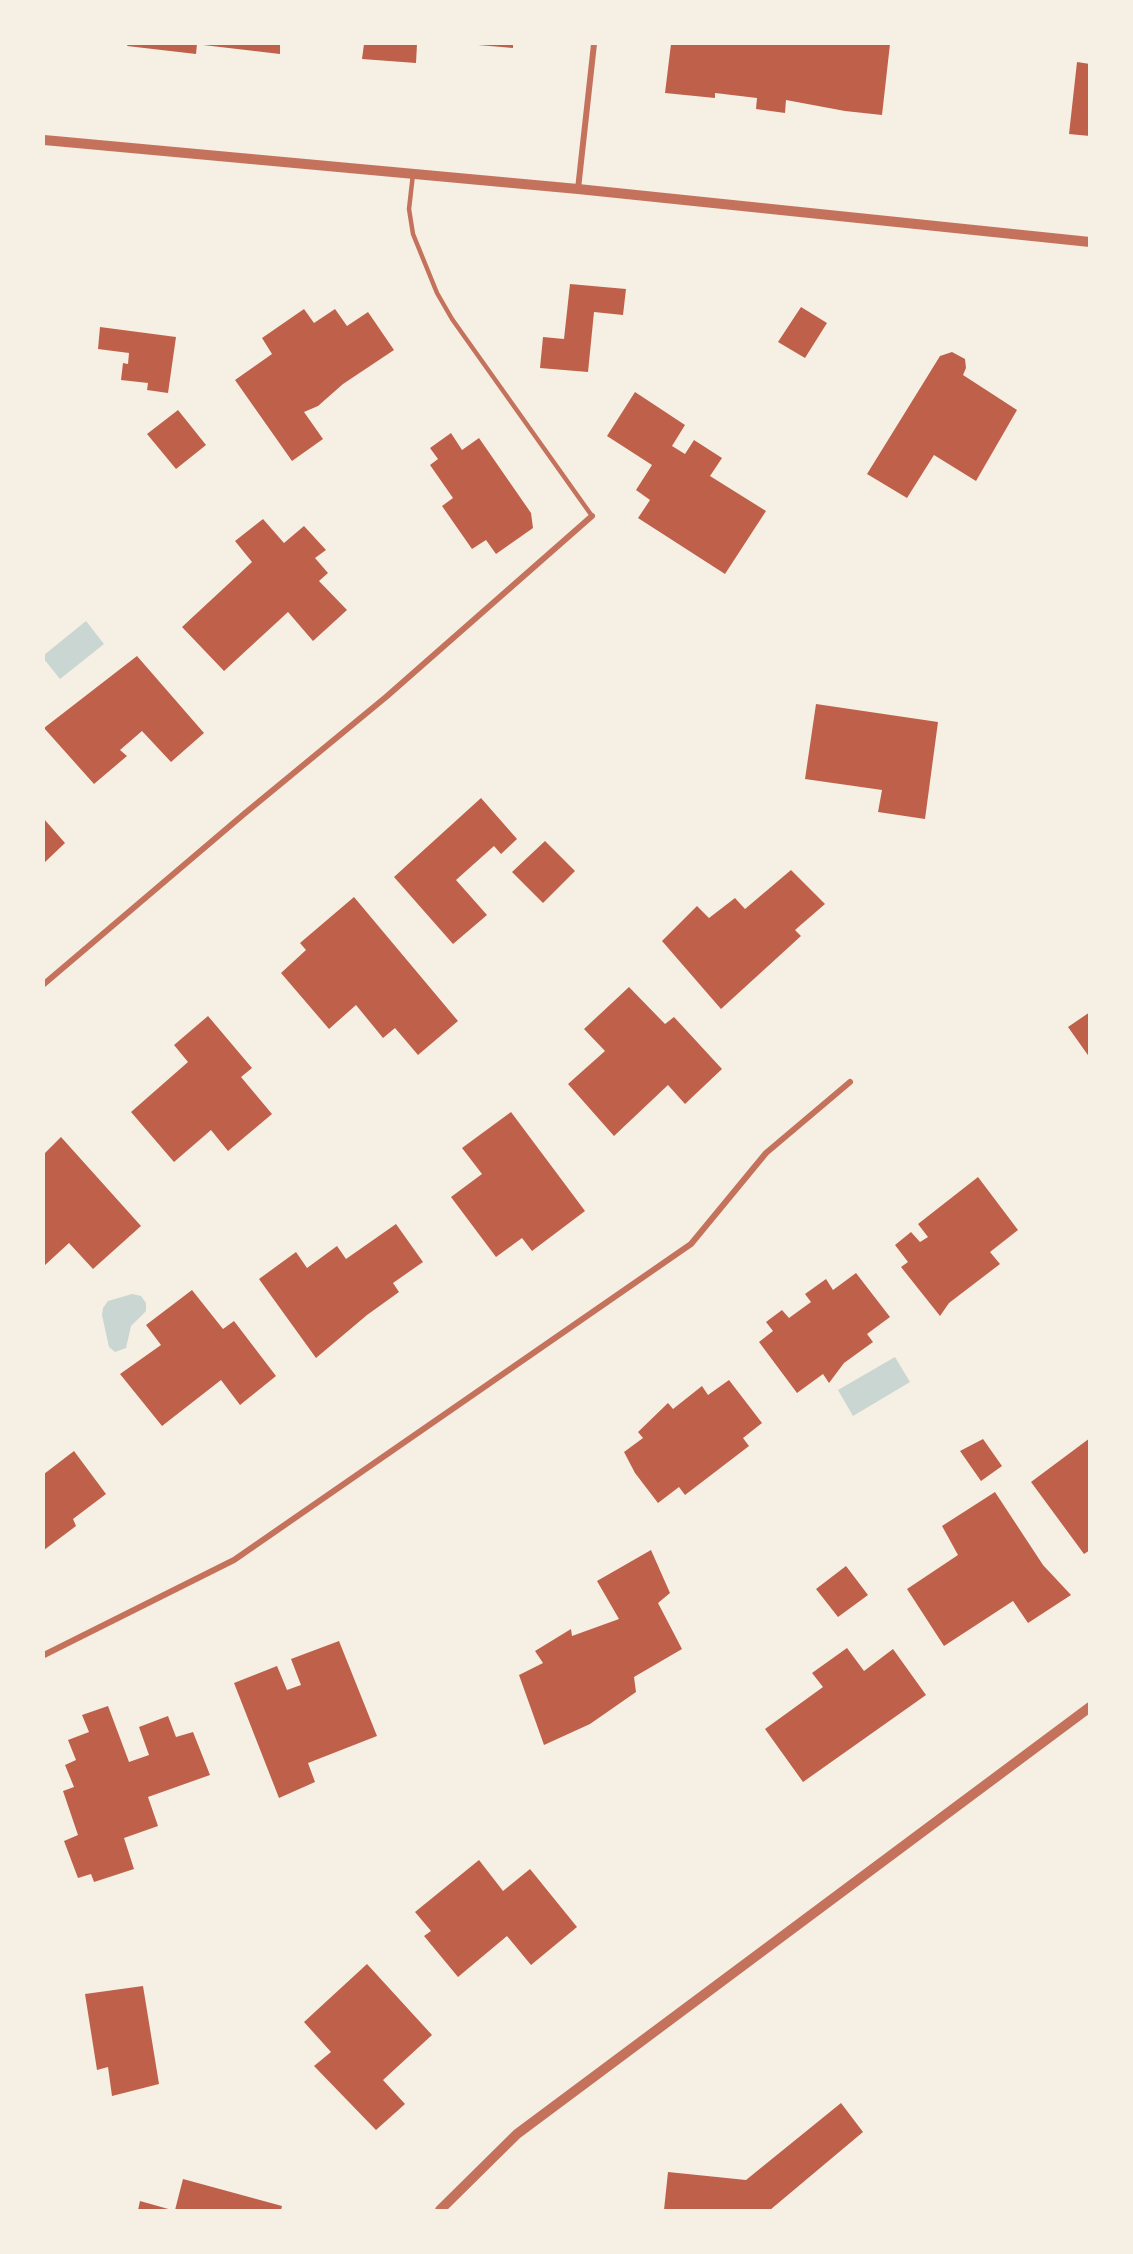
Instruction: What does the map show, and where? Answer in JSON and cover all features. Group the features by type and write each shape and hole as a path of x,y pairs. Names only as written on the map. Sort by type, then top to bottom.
{"street":[{"path":"578,189 594,44"},
{"path":"44,140 578,189 1089,242"},
{"path":"44,984 386,697 592,516"},
{"path":"44,1655 234,1560 692,1244 766,1153 850,1082"},
{"path":"440,2211 517,2134 1089,1707"}],"lane":[{"path":"412,174 409,209 413,234 437,292 465,338 592,516"}],"shaded area":[{"path":"86,621 104,644 60,679 44,659 44,655"},
{"path":"132,1294 141,1296 146,1303 146,1311 131,1326 126,1348 115,1352 109,1347 102,1315 103,1308 108,1301"},
{"path":"895,1357 910,1382 853,1416 838,1390"}],"building":[{"path":"128,44 197,44 196,54 127,46"},
{"path":"280,44 280,54 203,45"},
{"path":"364,44 417,44 416,63 362,59"},
{"path":"513,44 513,48 478,45"},
{"path":"671,44 890,44 882,115 786,100 785,113 756,109 757,98 715,93 715,98 665,93"},
{"path":"1077,62 1090,64 1090,136 1069,134"},
{"path":"570,284 626,289 623,315 594,312 588,372 540,368 543,337 564,339"},
{"path":"801,307 827,323 805,358 778,342"},
{"path":"304,309 314,323 335,309 347,326 368,312 394,350 343,384 318,406 304,412 323,439 292,461 235,380 272,354 262,338"},
{"path":"100,327 176,337 168,393 147,390 148,383 121,380 123,363 128,364 129,353 98,349"},
{"path":"952,352 965,359 966,368 963,375 1017,410 976,481 934,455 907,498 867,474 940,356"},
{"path":"635,392 685,425 672,446 685,454 694,440 722,458 710,476 766,511 725,574 638,518 650,500 636,490 652,465 607,436"},
{"path":"178,410 206,445 176,469 147,434"},
{"path":"451,433 462,450 479,438 531,513 533,528 496,554 486,540 472,549 442,506 453,498 430,465 438,459 430,448"},
{"path":"263,519 284,543 304,526 326,550 315,558 328,573 319,581 347,610 313,641 288,612 224,671 182,627 252,562 235,541"},
{"path":"137,656 204,733 171,762 142,731 120,750 127,756 94,784 44,728"},
{"path":"816,704 938,722 925,819 878,812 882,790 805,779"},
{"path":"481,798 517,839 501,854 494,846 456,880 487,915 453,944 394,877"},
{"path":"44,819 65,843 44,863"},
{"path":"545,841 575,871 543,903 512,872"},
{"path":"791,870 825,904 795,930 801,936 721,1009 662,941 697,906 709,918 735,898 745,909"},
{"path":"354,897 458,1021 418,1055 395,1028 383,1038 356,1005 329,1029 281,973 306,950 300,943"},
{"path":"629,987 665,1024 674,1017 722,1069 685,1104 668,1085 614,1136 568,1084 605,1051 584,1029"},
{"path":"1090,1012 1090,1058 1068,1027"},
{"path":"208,1016 252,1068 241,1077 272,1114 228,1151 211,1130 174,1162 131,1112 188,1062 174,1045"},
{"path":"511,1112 585,1211 532,1251 522,1238 496,1257 451,1197 482,1174 462,1148"},
{"path":"61,1137 141,1226 93,1269 69,1243 44,1266 44,1154"},
{"path":"978,1177 1018,1230 990,1252 1000,1264 949,1303 940,1316 901,1267 908,1262 895,1245 911,1232 920,1242 928,1237 918,1224"},
{"path":"396,1224 423,1262 393,1283 399,1292 367,1315 316,1358 259,1279 296,1252 307,1268 337,1246 346,1259"},
{"path":"856,1273 890,1317 867,1334 873,1342 844,1363 829,1383 823,1374 797,1393 759,1342 773,1331 766,1322 782,1310 789,1318 811,1302 805,1294 826,1279 833,1290"},
{"path":"192,1290 223,1329 234,1321 276,1376 240,1405 221,1380 162,1426 120,1374 161,1345 146,1325"},
{"path":"729,1380 762,1423 743,1438 749,1446 685,1495 679,1487 658,1503 635,1473 624,1452 643,1438 638,1432 668,1403 673,1409 702,1386 708,1395"},
{"path":"1090,1438 1090,1550 1084,1554 1031,1482"},
{"path":"983,1439 1002,1466 981,1481 960,1451"},
{"path":"74,1451 106,1494 73,1519 76,1526 44,1550 44,1474"},
{"path":"995,1492 1043,1565 1071,1595 1028,1623 1013,1601 944,1646 907,1589 958,1555 942,1526"},
{"path":"651,1550 670,1593 658,1603 682,1649 634,1677 636,1692 590,1724 544,1745 519,1675 543,1663 535,1651 571,1629 572,1636 619,1619 597,1581"},
{"path":"846,1566 868,1595 838,1617 816,1589"},
{"path":"339,1641 377,1736 308,1763 315,1782 279,1798 234,1683 277,1666 287,1690 301,1685 291,1659"},
{"path":"847,1648 864,1671 893,1649 926,1695 803,1782 765,1729 823,1687 812,1673"},
{"path":"108,1706 129,1762 149,1755 139,1727 168,1716 176,1737 193,1732 210,1775 148,1797 158,1826 124,1838 134,1869 94,1882 91,1874 78,1878 64,1841 78,1835 63,1791 74,1787 65,1765 76,1760 68,1740 89,1732 82,1715"},
{"path":"479,1860 503,1891 530,1869 577,1927 531,1965 507,1936 458,1977 424,1936 431,1931 415,1912"},
{"path":"367,1964 432,2035 383,2080 405,2104 376,2130 314,2066 331,2052 304,2022"},
{"path":"143,1986 159,2084 112,2096 108,2067 97,2070 85,1994"},
{"path":"841,2103 863,2132 770,2210 664,2210 668,2172 746,2180"},
{"path":"183,2179 282,2206 281,2210 175,2210"},
{"path":"140,2201 172,2210 138,2210"}]}
